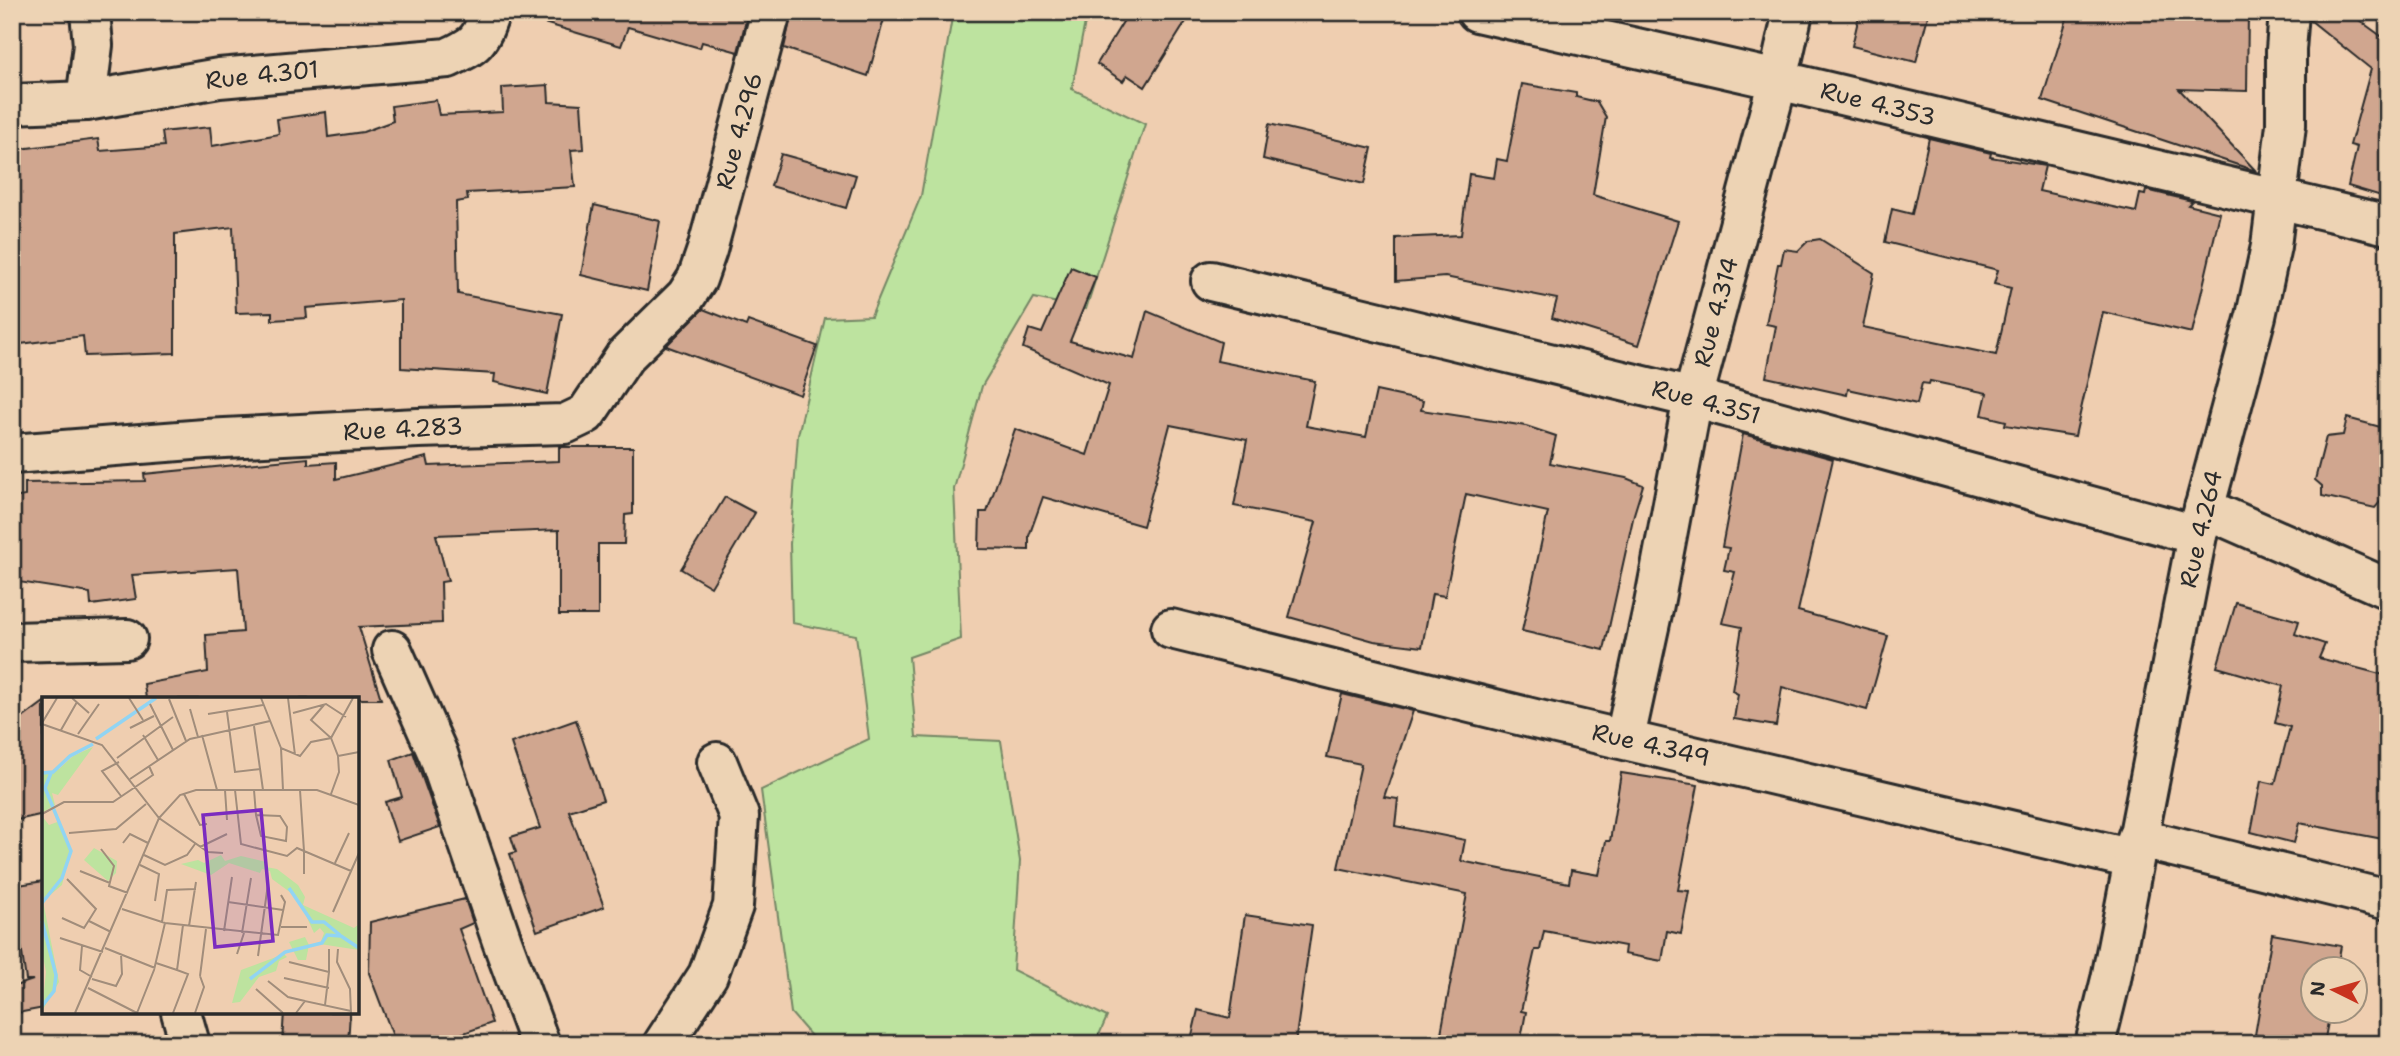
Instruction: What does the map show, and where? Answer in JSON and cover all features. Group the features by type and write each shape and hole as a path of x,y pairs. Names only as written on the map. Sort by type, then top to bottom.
{"street":[{"path":"86,102 93,45 90,12"},
{"name":"Rue 4.301","path":"12,104 86,102 219,78 448,58 467,49 481,37 490,12"},
{"name":"Rue 4.296","path":"707,250 771,12"},
{"name":"Rue 4.353","path":"1477,12 1778,80 2388,225"},
{"name":"Rue 4.314","path":"1625,738 1654,604 1693,398 1778,80 1793,12"},
{"name":"Rue 4.264","path":"2095,1044 2111,979 2201,522 2256,316 2271,246 2286,125 2289,12"},
{"name":"Rue 4.283","path":"12,454 285,435 565,424 586,414 625,356 686,296 697,279 707,250"},
{"name":"Rue 4.351","path":"1211,281 2201,522 2388,589"},
{"name":"Rue 4.349","path":"1171,629 1535,719 2388,901"},
{"path":"12,642 127,639"},
{"path":"392,650 438,754 540,1044"},
{"path":"663,1044 708,975 733,906 739,816 717,762"},
{"path":"182,1014 190,1044"}],"green space":[{"path":"953,12 1087,12 1072,89 1145,124 1086,309 1034,298 982,386 954,489 961,639 909,657 916,737 1001,741 1020,861 1013,970 1107,1017 1095,1044 818,1044 791,1013 761,790 869,739 856,635 792,623 790,544 798,435 825,318 871,316 921,196"}],"building":[{"path":"535,12 748,12 738,52 702,42 700,48 628,27 621,46 534,20"},
{"path":"792,12 886,12 868,76 784,48"},
{"path":"1129,12 1192,12 1145,87 1127,75 1123,81 1097,64"},
{"path":"1860,12 1929,12 1916,62 1852,46"},
{"path":"2069,12 2248,12 2247,91 2179,89 2256,171 2042,100"},
{"path":"2311,12 2358,12 2359,20 2388,41 2388,198 2348,186 2357,147 2350,145 2371,69 2310,20"},
{"path":"1522,84 1576,93 1576,97 1597,102 1606,117 1593,195 1678,221 1639,345 1552,318 1557,299 1445,277 1396,281 1396,238 1461,235 1469,174 1494,178 1497,159 1507,161"},
{"path":"548,85 549,102 581,104 584,149 571,150 575,187 467,193 468,200 456,202 458,294 562,314 547,394 494,382 495,374 401,368 401,300 306,308 307,318 272,320 272,312 236,313 233,227 175,234 175,353 85,356 83,336 12,345 12,150 98,139 100,151 164,146 162,132 210,127 212,146 279,134 277,119 326,112 328,137 363,132 393,121 391,106 436,100 439,115 503,112 502,88"},
{"path":"1269,124 1372,148 1364,184 1263,159"},
{"path":"1929,138 1991,153 1990,157 2045,166 2039,191 2136,212 2140,194 2145,195 2146,190 2192,201 2188,205 2220,213 2192,333 2103,312 2075,436 2005,425 2006,421 1982,415 1987,393 1930,381 1929,384 1922,383 1917,404 1848,389 1847,395 1766,377 1776,326 1766,324 1778,264 1781,264 1784,249 1798,251 1808,241 1820,239 1874,273 1863,327 1996,355 2011,288 1994,284 1998,270 1885,242 1892,209 1912,214"},
{"path":"781,154 856,175 846,208 771,186"},
{"path":"594,205 660,221 647,291 581,275"},
{"path":"1071,267 1096,277 1070,341 1134,359 1147,311 1221,342 1217,361 1315,381 1306,426 1366,437 1376,391 1423,401 1421,410 1526,426 1556,436 1550,463 1626,478 1643,485 1604,650 1522,631 1548,512 1466,494 1445,596 1432,594 1422,647 1374,641 1289,617 1316,522 1234,506 1247,440 1170,425 1143,526 1043,497 1029,536 1029,550 979,549 980,512 987,512 1015,429 1087,455 1109,385 1023,348 1029,329 1042,333"},
{"path":"703,309 746,326 748,321 817,346 800,395 666,346"},
{"path":"2347,418 2388,429 2388,493 2375,508 2322,496 2322,486 2315,480 2326,437 2343,435"},
{"path":"1743,434 1833,459 1798,611 1888,636 1867,710 1782,687 1776,726 1734,719 1738,694 1732,691 1742,627 1722,623 1735,572 1724,570 1729,548 1722,547"},
{"path":"559,447 633,447 633,514 625,515 624,544 598,544 598,615 559,615 559,530 436,535 448,581 441,582 442,623 359,627 381,699 146,697 144,684 208,672 206,635 243,632 238,568 132,575 136,599 91,605 90,593 12,581 12,498 25,496 25,483 145,481 144,474 308,458 308,464 336,462 336,479 427,457 429,466 559,461"},
{"path":"725,497 755,513 711,587 681,569"},
{"path":"2236,603 2299,621 2295,634 2325,644 2319,658 2388,676 2388,840 2299,823 2294,843 2251,832 2261,781 2275,784 2290,727 2275,723 2283,686 2217,667"},
{"path":"1342,694 1413,711 1384,797 1398,799 1395,826 1465,840 1461,861 1569,883 1571,870 1599,875 1606,841 1610,841 1621,773 1698,785 1678,890 1689,891 1681,934 1667,931 1662,961 1624,954 1625,946 1544,931 1540,950 1535,950 1521,1011 1526,1012 1520,1044 1439,1044 1467,894 1338,868 1361,764 1327,757"},
{"path":"42,704 42,814 17,820 12,799 12,726"},
{"path":"576,720 603,800 569,811 604,907 537,931 510,854 516,852 511,837 540,828 511,743"},
{"path":"413,752 440,827 398,841 385,802 402,797 391,760"},
{"path":"42,881 42,1008 12,1014 12,987 33,980 26,980 12,886"},
{"path":"465,899 473,923 459,929 492,1023 433,1044 396,1044 369,973 370,922"},
{"path":"1245,915 1312,925 1295,1044 1190,1044 1198,1010 1230,1018"},
{"path":"2272,934 2341,946 2340,954 2298,954 2298,1024 2328,1024 2324,1044 2255,1035"},
{"path":"284,1014 350,1014 348,1044 282,1043"}]}
